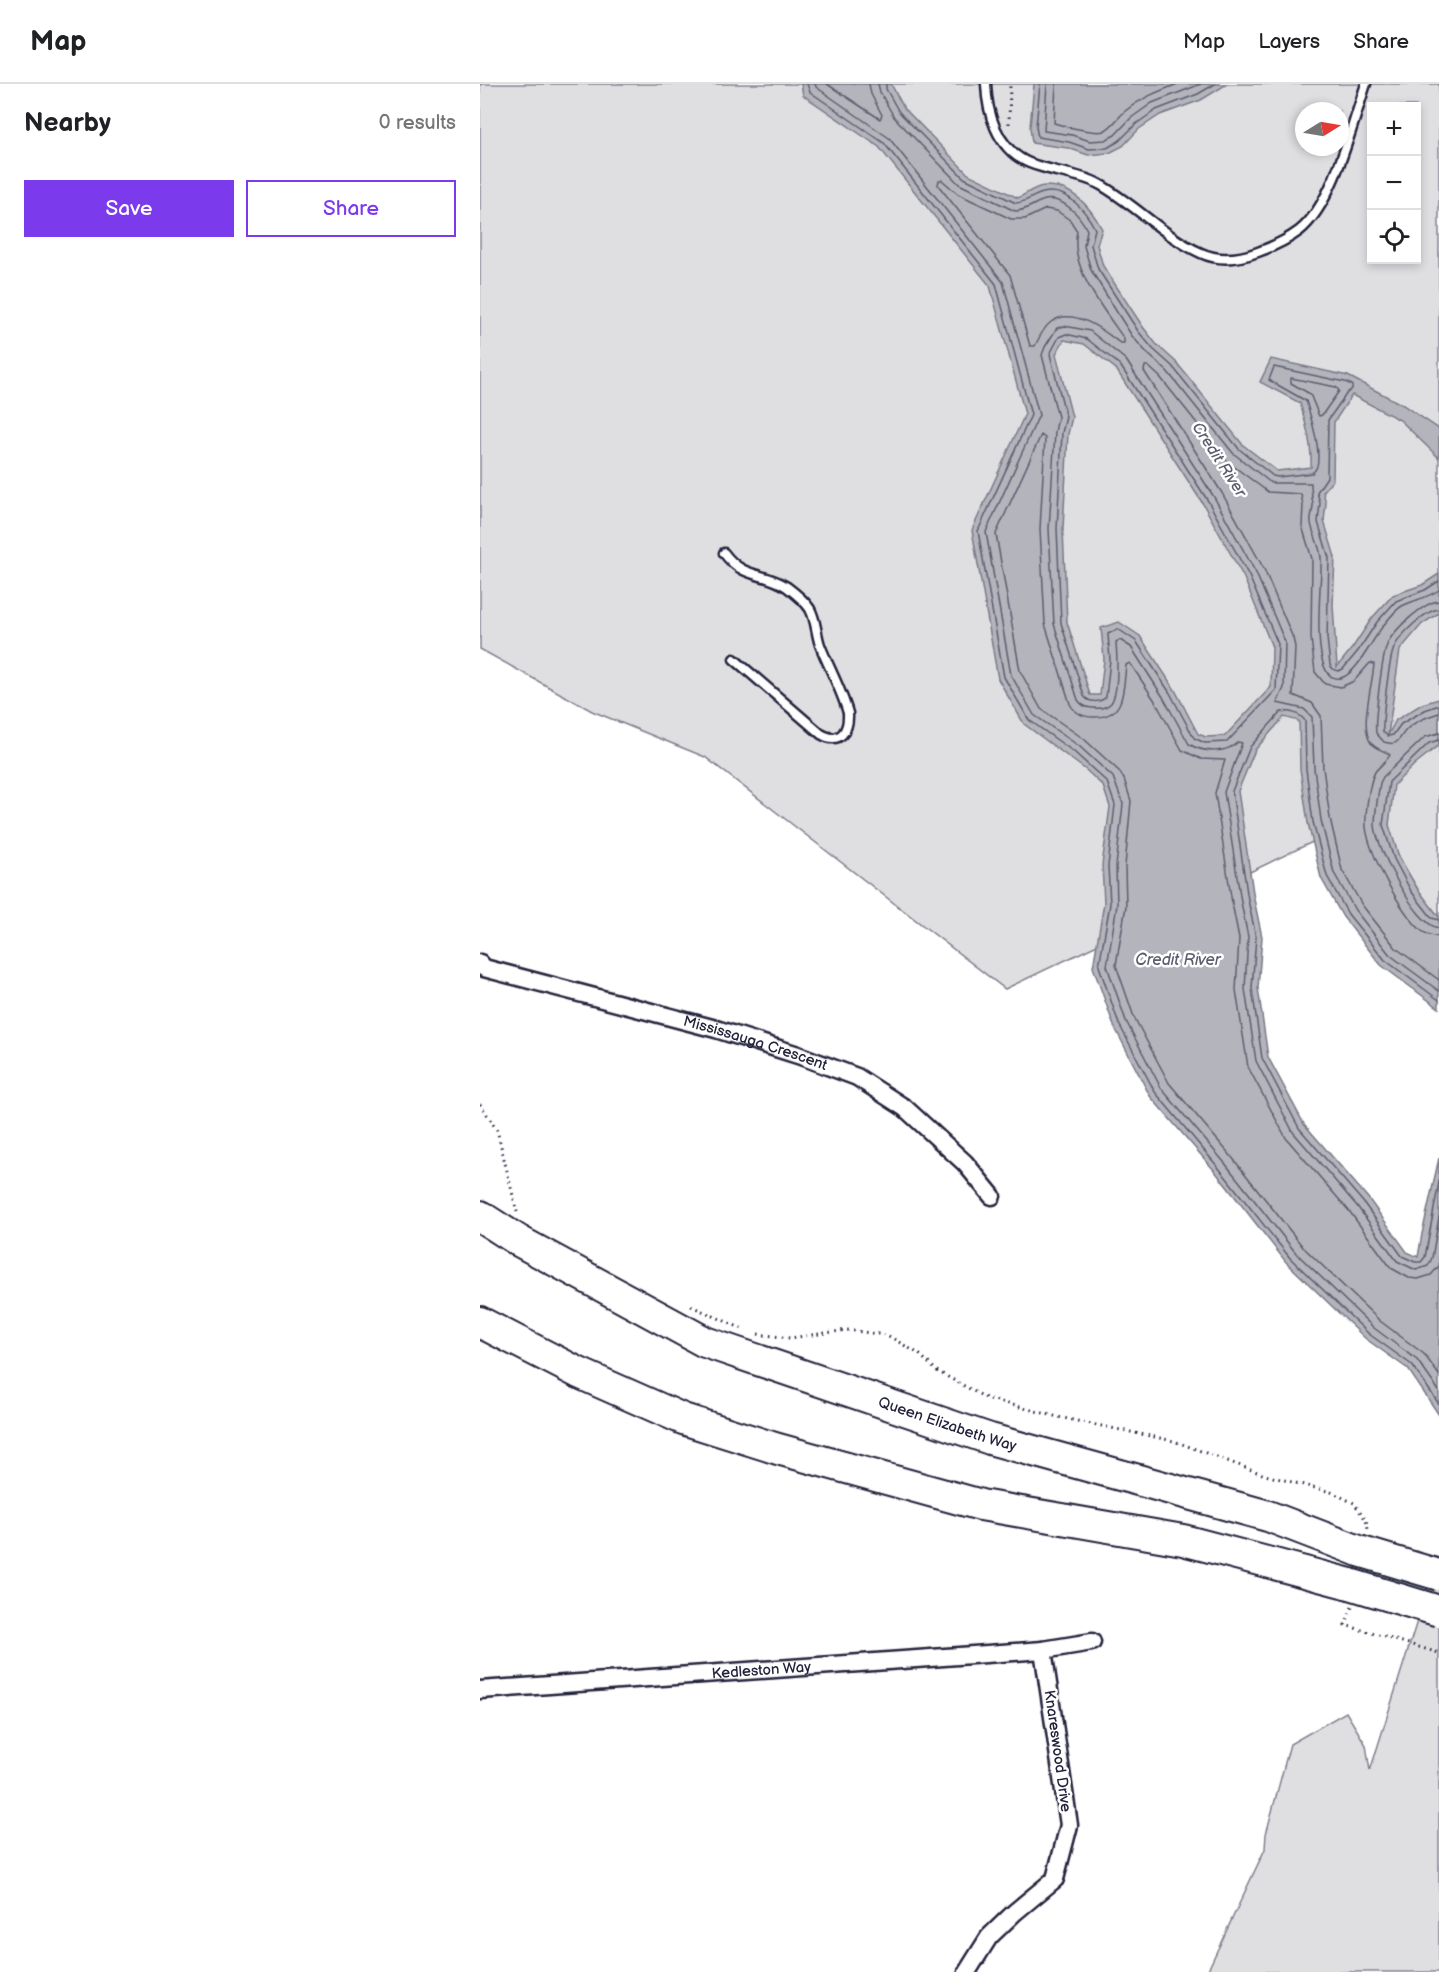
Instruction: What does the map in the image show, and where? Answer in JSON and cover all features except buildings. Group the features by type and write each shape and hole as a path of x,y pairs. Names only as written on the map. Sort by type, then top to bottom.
{"highway":[{"name":"Queen Elizabeth Way","path":"480,1216 519,1241 705,1342 990,1438 1364,1544 1439,1575"},
{"path":"480,1322 579,1373 683,1419 778,1449 981,1505 1183,1540 1352,1594 1439,1611"}],"street":[{"name":"Mississauga Crescent","path":"480,963 484,968 716,1029 798,1055 857,1077 905,1108 965,1163 992,1196"},
{"path":"1043,1650 1092,1642"},
{"name":"Kedleston Way","path":"480,1690 1043,1650"},
{"name":"Knareswood Drive","path":"967,1972 989,1937 1015,1912 1056,1879 1069,1825 1043,1650"}],"lane":[{"path":"986,84 989,112 996,131 1007,147 1024,161 1098,183 1184,244 1203,254 1232,259 1246,257 1271,248 1299,231 1314,215 1328,190 1366,84"},
{"path":"724,553 741,571 773,579 789,588 805,602 811,611 819,642 848,713 844,734 837,738 829,738 821,734 734,659"}],"path":[{"path":"1009,132 1010,84"},
{"path":"480,1104 497,1130 518,1216"},
{"path":"689,1306 743,1329"},
{"path":"754,1333 789,1338 847,1330 887,1335 919,1354 937,1371 986,1398 1058,1417 1174,1441 1265,1476 1332,1492 1354,1503 1366,1520 1364,1544"},
{"path":"1352,1594 1345,1625 1439,1653"}],"shaded area":[{"path":"480,84 1439,84 1439,917 1416,886 1395,847 1389,824 1390,805 1005,989 705,757 592,711 480,649"},
{"path":"1439,1564 1439,1972 1207,1972 1265,1849 1266,1834 1290,1744 1346,1712 1366,1745 1370,1771 1432,1573"}],"water":[{"name":"Credit River","path":"801,84 891,84 904,108 968,174 1018,198 1041,186 1054,186 1072,193 1092,213 1102,229 1097,245 1103,266 1143,327 1157,345 1176,362 1243,445 1277,471 1311,467 1311,451 1300,403 1260,382 1271,359 1348,376 1403,405 1439,429 1439,458 1400,420 1352,395 1334,422 1333,480 1323,492 1326,503 1324,521 1335,557 1333,605 1337,667 1372,618 1393,595 1422,585 1439,574 1439,613 1422,624 1400,650 1388,735 1396,720 1422,704 1439,699 1439,745 1394,785 1389,825 1399,857 1417,888 1439,917 1439,1008 1381,965 1343,917 1321,878 1308,823 1300,769 1299,721 1284,717 1255,750 1238,791 1262,937 1258,988 1268,1057 1304,1124 1368,1198 1407,1252 1418,1257 1439,1158 1439,1415 1408,1369 1366,1339 1286,1262 1214,1170 1150,1096 1114,1026 1093,967 1104,903 1102,865 1110,807 1103,786 1086,770 1024,724 998,679 972,530 1025,414 990,286 879,147 803,95","holes":["1064,340 1084,344 1116,369 1203,504 1244,578 1272,647 1271,687 1225,736 1206,737 1198,734 1175,690 1140,636 1119,622 1101,628 1104,659 1100,695 1090,695 1067,622 1063,529 1068,434 1072,417 1056,354"]},
{"path":"1034,84 1227,84 1201,100 1160,115 1139,129 1123,146 1109,153 1088,155 1068,148 1032,143 1030,127"}]}
